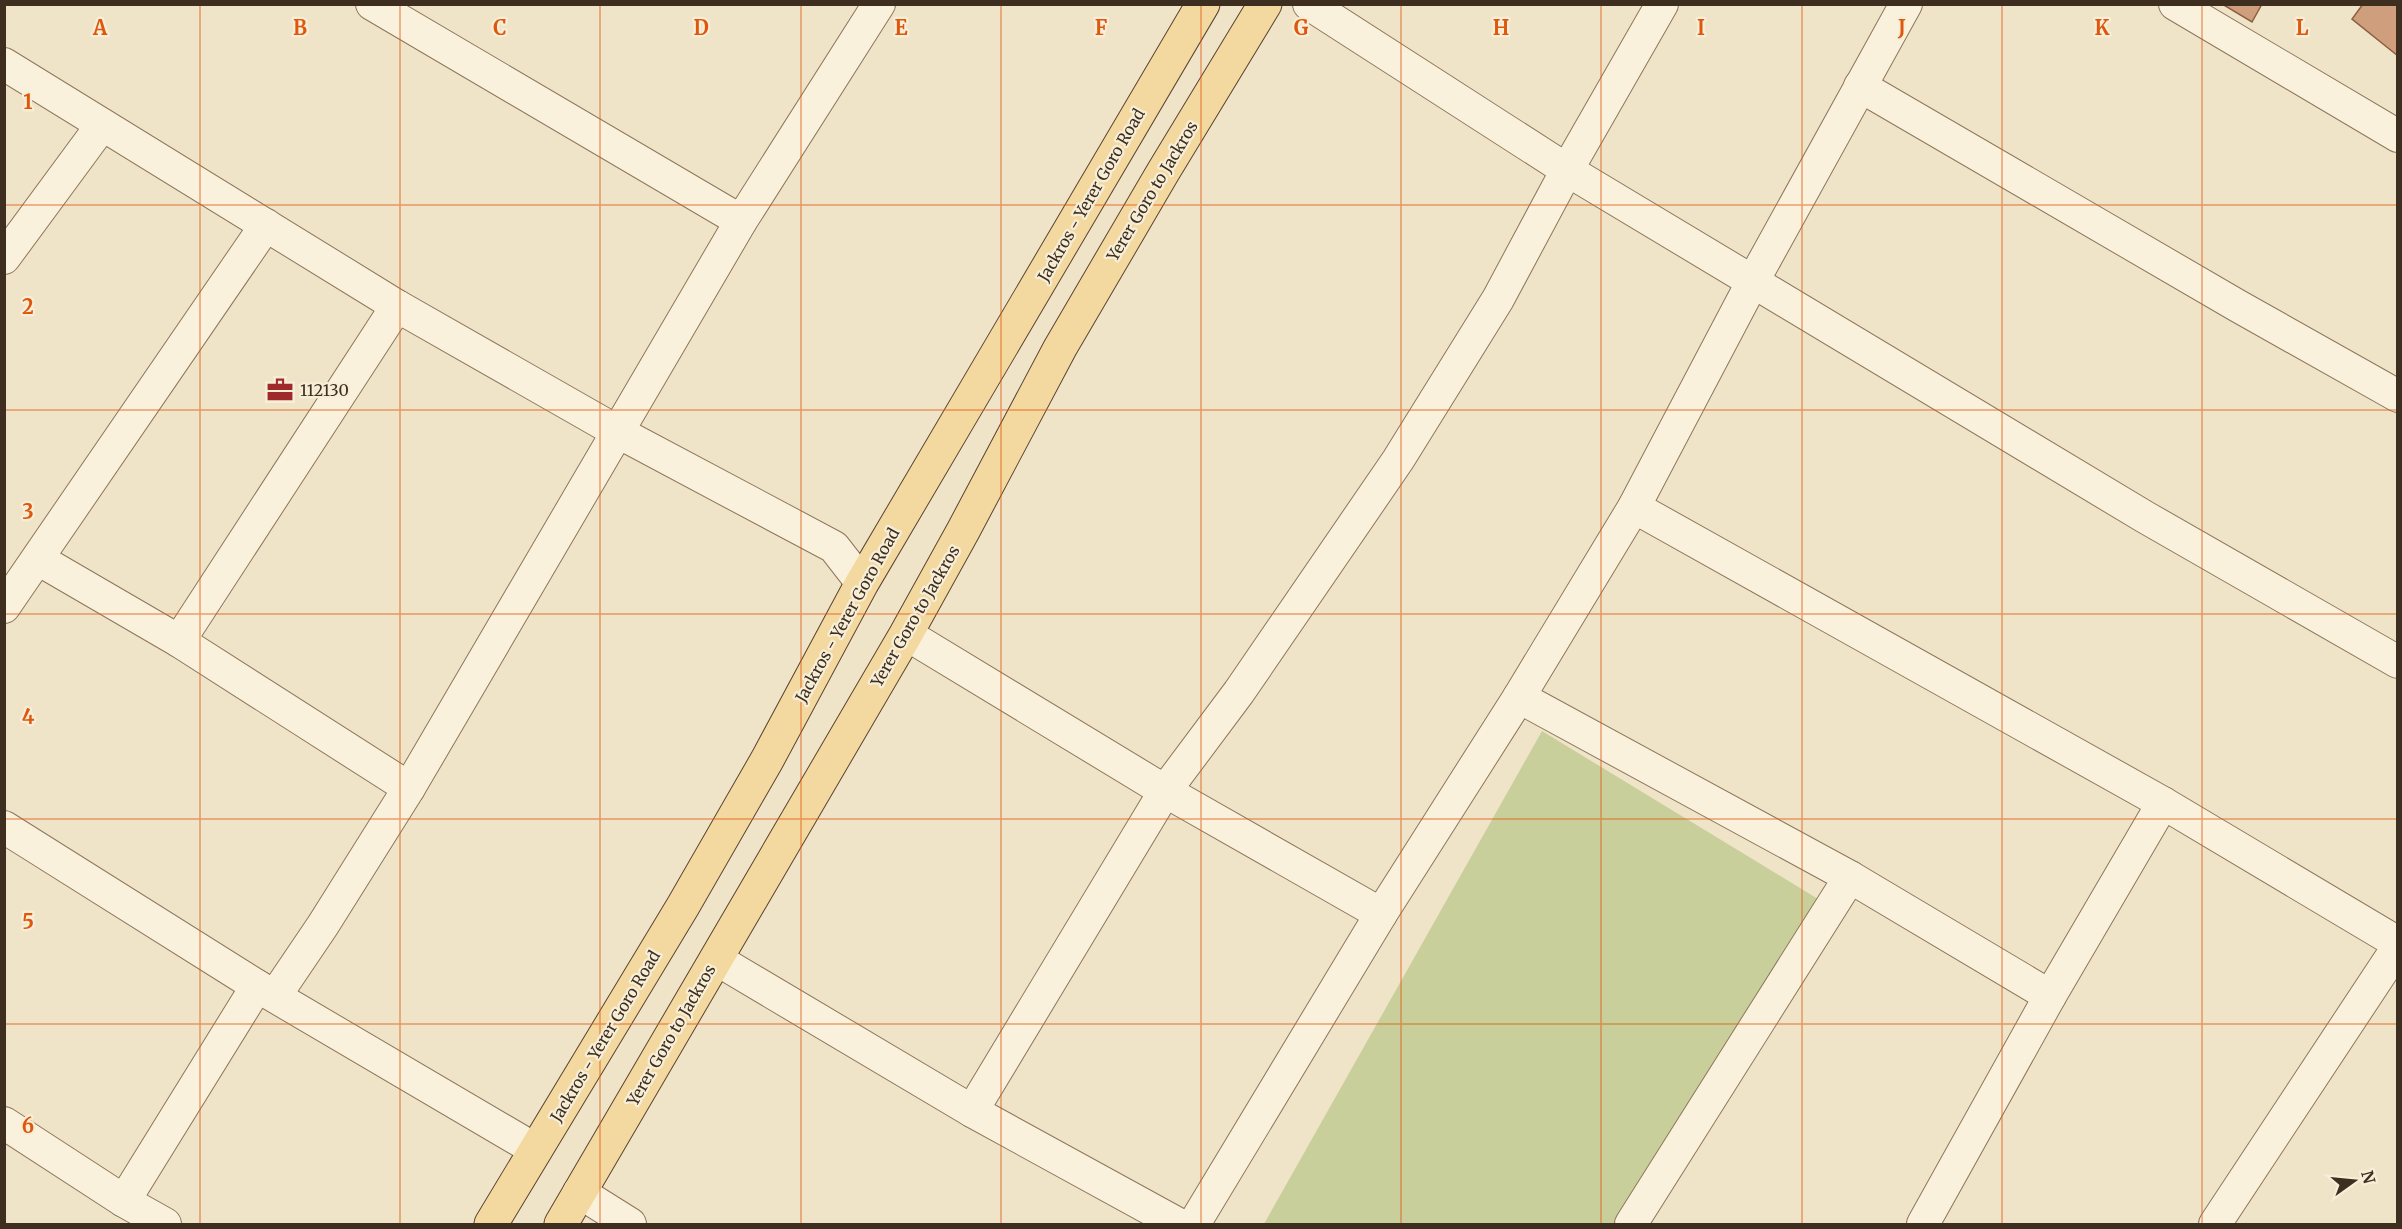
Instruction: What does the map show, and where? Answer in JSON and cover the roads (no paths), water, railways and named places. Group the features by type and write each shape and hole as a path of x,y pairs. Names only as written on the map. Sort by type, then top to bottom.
{"main road":[{"name":"Jackros - Yerer Goro Road","path":"491,1224 694,887 767,760 862,583 1203,4"},
{"name":"Yerer Goro to Jackros","path":"561,1224 906,634 1060,348 1265,4"}],"street":[{"path":"372,4 741,221"},
{"path":"123,1201 266,991 323,925 409,788 741,221 879,4"},
{"path":"1309,4 1567,170 2145,517 2397,662"},
{"path":"972,1111 1165,791 1239,692 1398,460 1498,299 1567,170 1662,4"},
{"path":"1194,1224 1381,914 1519,697 1634,507 1753,280 1906,4"},
{"path":"2175,4 2397,136"},
{"path":"4,64 398,306 618,432 834,547 862,583"},
{"path":"1860,86 2397,396"},
{"path":"4,258 102,125"},
{"path":"4,607 266,225"},
{"path":"179,641 398,306"},
{"path":"1634,507 2163,803 2397,943"},
{"path":"38,559 179,641 409,788"},
{"path":"906,634 1165,791 1381,914"},
{"path":"1519,697 1850,876 2050,996"},
{"path":"1923,1224 2050,996 2163,803"},
{"path":"4,827 266,991 536,1149"},
{"path":"1631,1224 1850,876"},
{"path":"2216,1224 2397,948"},
{"path":"716,959 972,1111 1178,1224"},
{"path":"4,1123 123,1201 165,1224"},
{"path":"579,1192 630,1224"}],"place":[{"name":"112130","path":"280,390"}]}
